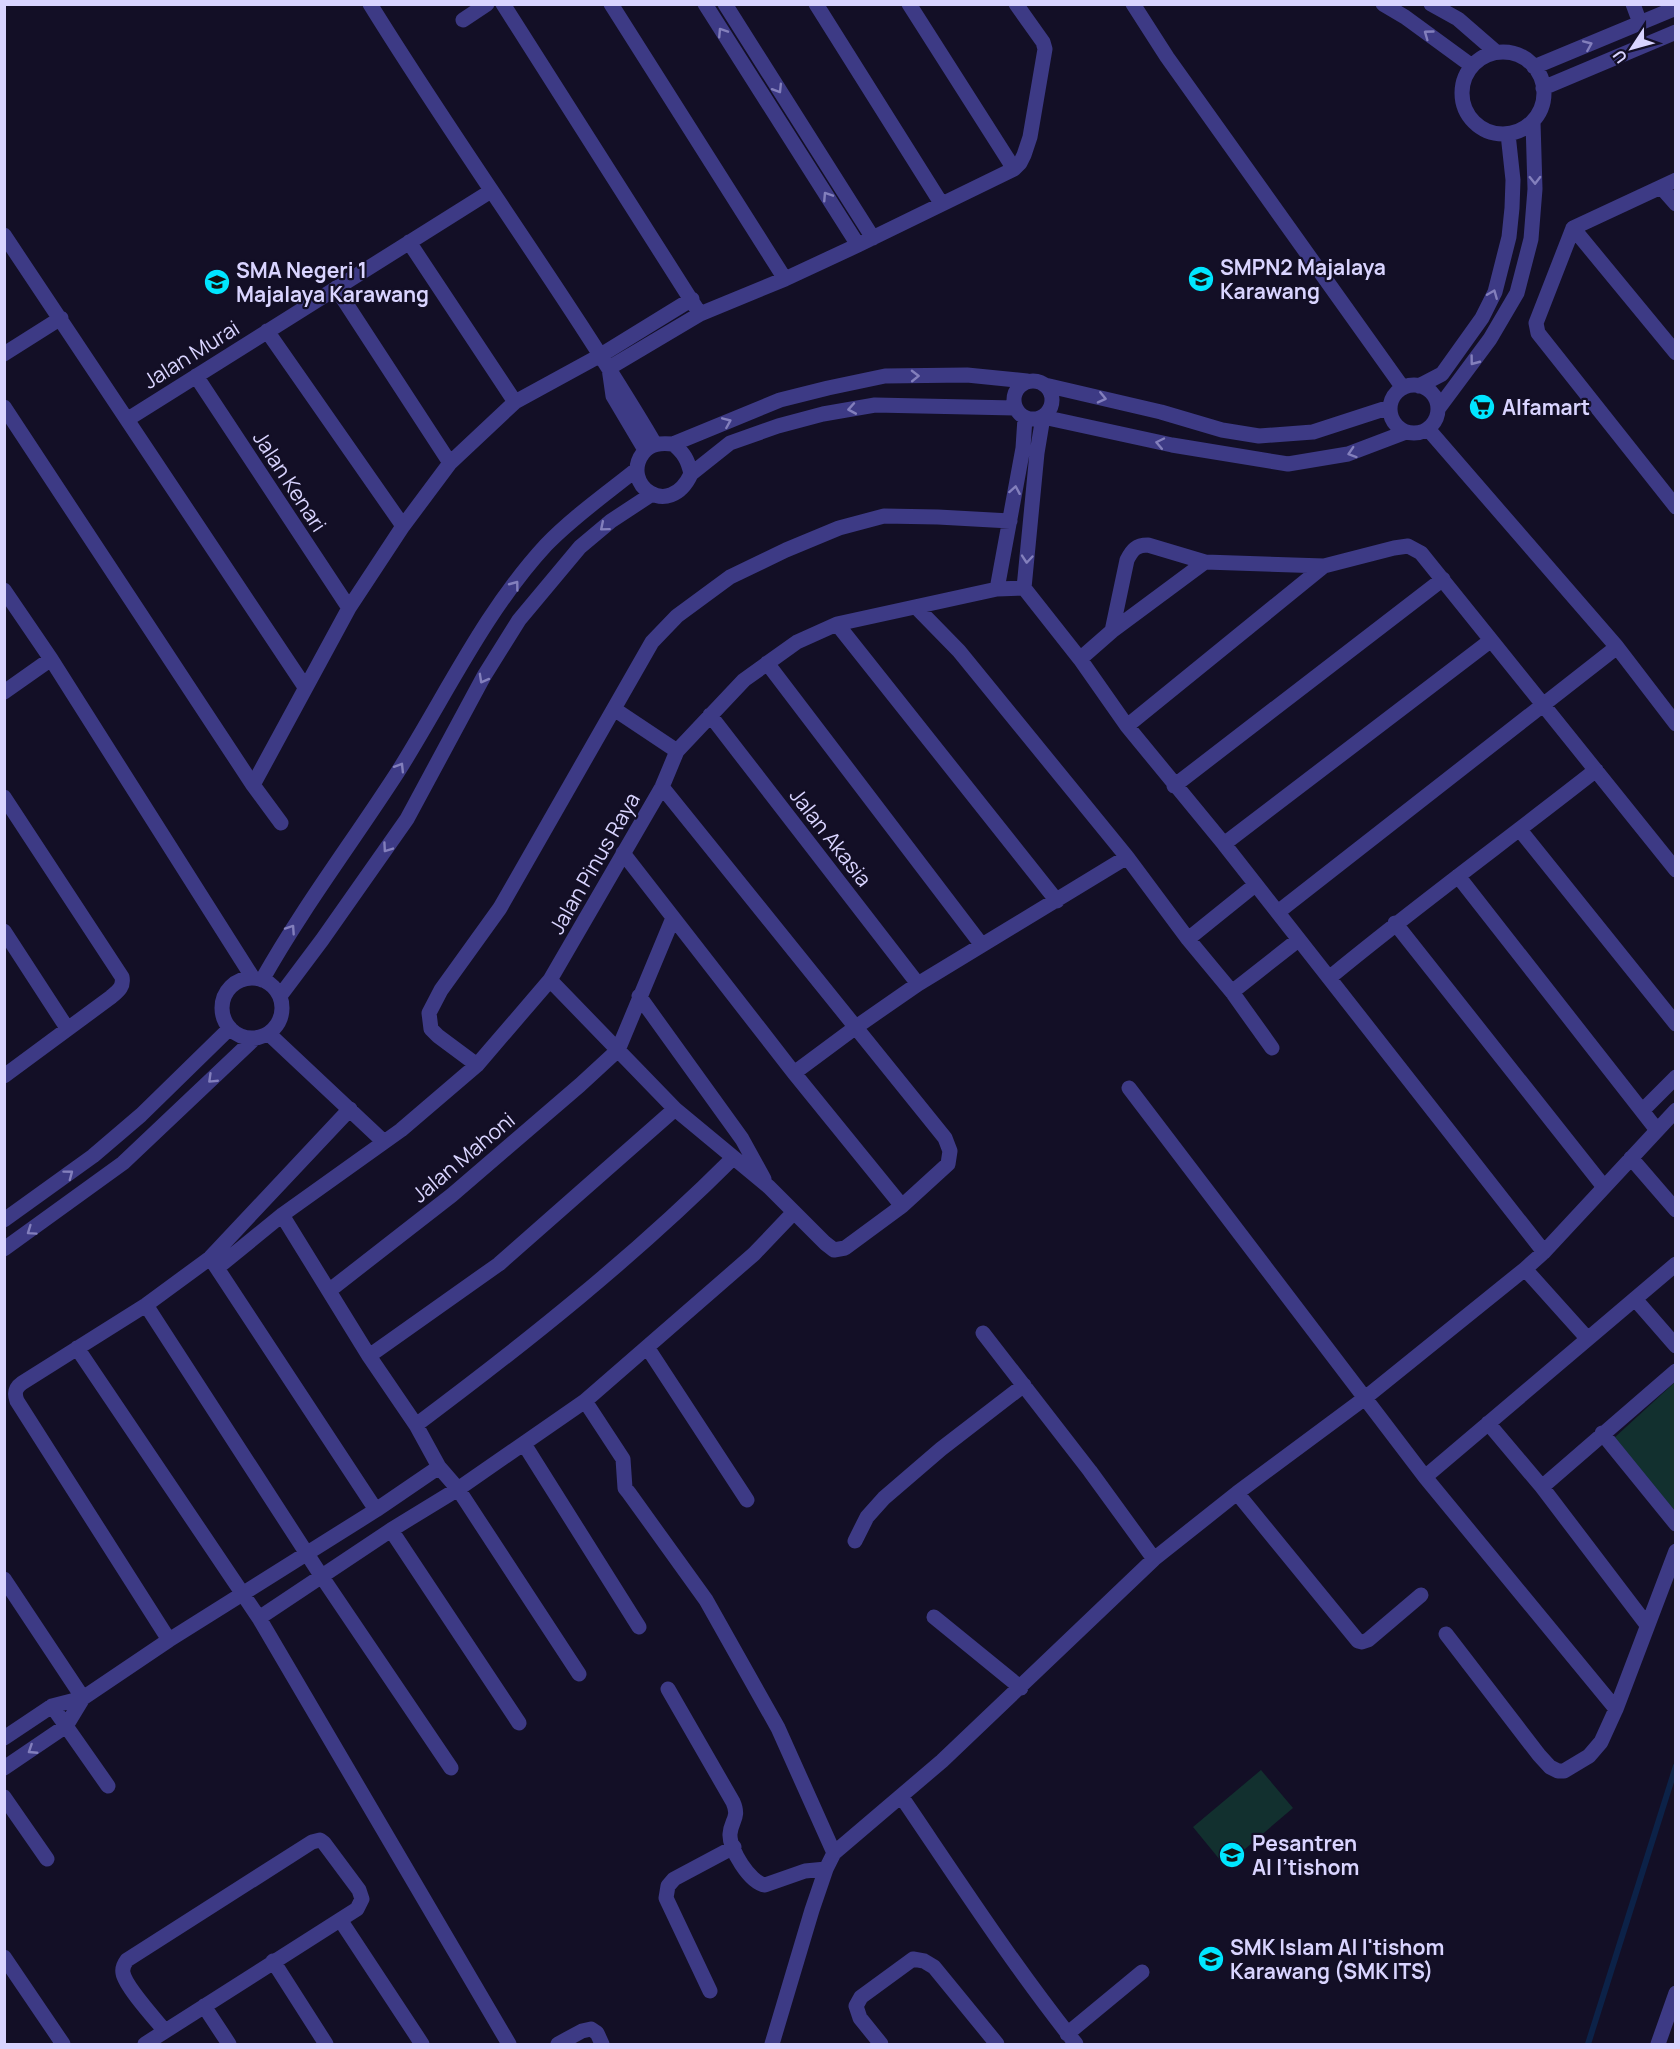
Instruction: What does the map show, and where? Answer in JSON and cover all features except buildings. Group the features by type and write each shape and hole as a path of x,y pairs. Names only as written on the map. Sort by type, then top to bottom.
{"street":[{"path":"370,4 605,361 614,396 650,447"},
{"path":"464,20 487,4"},
{"path":"503,4 700,314"},
{"path":"611,4 785,279"},
{"path":"705,4 858,245"},
{"path":"725,4 873,238"},
{"path":"816,4 941,203"},
{"path":"909,4 1014,169"},
{"path":"253,785 349,608 403,526 450,463 515,402 700,314 785,279 873,238 1014,169 1020,163 1030,136 1045,49 1043,42 1016,4"},
{"path":"1133,4 1167,57 1403,388"},
{"path":"1383,4 1405,17 1472,66"},
{"path":"1431,4 1458,19 1496,52"},
{"path":"1633,4 1640,23"},
{"path":"1534,67 1676,8"},
{"path":"1543,88 1676,32"},
{"path":"1043,417 1172,445 1288,464 1348,454 1406,432 1413,433 1428,429 1437,416 1438,408 1490,339 1517,293 1531,239 1535,189 1533,122 1541,106 1543,88 1534,67 1517,55 1496,52 1483,57 1472,66 1464,78 1461,92 1463,106 1470,118 1481,128 1494,134 1508,134 1521,130 1533,122"},
{"path":"1406,432 1394,422 1390,407 1392,399 1403,388 1419,386 1442,374 1482,318 1495,292 1509,237 1512,208 1513,180 1508,134"},
{"path":"1676,204 1668,183 1573,228 1536,323 1538,333 1676,507"},
{"name":"Jalan Murai","path":"128,419 491,191"},
{"path":"1573,228 1676,353"},
{"path":"409,242 515,402"},
{"path":"7,244 61,318 305,687"},
{"path":"336,288 450,463"},
{"path":"605,361 692,299"},
{"path":"4,354 61,318"},
{"path":"267,331 403,526"},
{"path":"1045,385 1053,401 1048,413 1031,420 1020,413 875,405 823,414 778,426 730,443 691,474 681,491 672,496 662,497 652,494 638,479 639,459 650,447 673,444 780,400 885,376 967,375 1034,380 1045,385 1161,412 1222,430 1259,436 1313,432 1390,407"},
{"name":"Jalan Kenari","path":"196,376 349,608"},
{"path":"997,589 1023,448 1020,413 1014,396 1021,384 1027,381"},
{"path":"1419,386 1432,394 1438,408"},
{"path":"4,407 253,785 281,823"},
{"path":"1043,417 1037,453 1024,588 1080,659 1126,726 1224,844 1544,1252"},
{"path":"1428,429 1617,647 1676,724"},
{"path":"673,444 683,452 689,462 691,474"},
{"path":"384,1142 350,1109 261,1036 241,1036 230,1028 223,1016 223,1002 229,989 240,981 257,979 400,768 471,647 515,585 563,528 637,469"},
{"path":"280,996 407,819 484,676 519,620 580,547 611,521 652,494"},
{"path":"477,1065 430,1029 429,1013 441,990 500,908 652,642 677,616 730,577 839,528 884,516 1010,521"},
{"path":"1112,631 1127,560 1140,545 1148,545 1205,562 1324,566 1408,546 1421,553 1443,579 1490,641 1676,870"},
{"path":"1080,659 1112,631 1205,562"},
{"path":"1126,726 1324,566"},
{"path":"1174,786 1443,579"},
{"name":"Jalan Pinus Raya","path":"214,1263 401,1130 477,1065 550,980 662,787 677,751 744,680 797,642 837,624 997,589 1024,588"},
{"path":"4,590 257,979 275,989 280,996 282,1013 278,1025 261,1036 123,1163 4,1249"},
{"path":"499,607 519,620"},
{"path":"916,607 959,651 1127,857 1188,939 1232,992 1272,1048"},
{"path":"837,624 1057,901"},
{"path":"1224,844 1490,641"},
{"path":"1278,912 1617,647"},
{"path":"4,692 51,659"},
{"path":"767,663 981,944"},
{"path":"614,709 677,751"},
{"name":"Jalan Akasia","path":"710,715 918,984"},
{"path":"1329,978 1395,923 1596,770"},
{"path":"550,980 675,1109 769,1187 834,1250 845,1248 903,1206 948,1164 950,1151 945,1138 662,787"},
{"path":"4,797 122,977 123,986 4,1076"},
{"path":"1520,830 1676,1024"},
{"path":"624,853 795,1073 903,1206"},
{"path":"795,1073 918,984 1127,857"},
{"path":"1458,876 1657,1130"},
{"path":"1188,939 1255,885"},
{"path":"618,1050 673,918"},
{"path":"1395,923 1604,1187"},
{"path":"4,931 68,1028"},
{"path":"1232,992 1298,940"},
{"path":"639,996 742,1139 769,1187"},
{"path":"4,1220 93,1156 141,1115 230,1028"},
{"name":"Jalan Mahoni","path":"330,1290 452,1195 618,1050"},
{"path":"1642,1111 1676,1077"},
{"path":"170,1087 187,1104"},
{"path":"1129,1088 1425,1477 1616,1709"},
{"path":"169,1640 15,1395 18,1386 214,1263 350,1109"},
{"path":"369,1356 499,1264 675,1109"},
{"path":"772,2044 826,1869 834,1853 1021,1688 1154,1559 1237,1493 1365,1398 1525,1269 1544,1252 1676,1110"},
{"path":"93,1156 105,1175"},
{"path":"416,1425 505,1359 573,1302 693,1198 733,1158"},
{"path":"1631,1158 1676,1210"},
{"path":"42,1194 55,1213"},
{"path":"259,1618 391,1530 458,1489 585,1401 754,1254 794,1212"},
{"path":"282,1215 369,1356 416,1425 439,1467 458,1489 579,1674"},
{"path":"214,1263 376,1510"},
{"path":"1425,1477 1676,1264"},
{"path":"1525,1269 1587,1338"},
{"path":"1635,1299 1676,1346"},
{"path":"146,1305 322,1577 451,1768"},
{"path":"983,1333 1090,1471 1154,1559"},
{"path":"647,1347 747,1500"},
{"path":"76,1348 259,1618 509,2044"},
{"path":"1542,1487 1676,1371"},
{"path":"855,1541 867,1517 884,1498 941,1449 1024,1385"},
{"path":"585,1401 624,1459 626,1488 629,1494 706,1600 778,1728 834,1853"},
{"path":"1488,1423 1542,1487 1647,1625"},
{"path":"1602,1433 1676,1524"},
{"path":"524,1444 639,1628"},
{"path":"4,1738 52,1706 83,1698 169,1640 376,1510 439,1467"},
{"path":"1237,1493 1358,1641 1368,1640 1422,1594"},
{"path":"391,1530 519,1722"},
{"path":"1446,1635 1539,1755 1550,1767 1564,1771 1590,1756 1601,1742 1616,1709 1676,1551"},
{"path":"4,1579 83,1698"},
{"path":"934,1617 1021,1688"},
{"path":"668,1689 734,1802 736,1816 730,1834 747,1873 759,1884 774,1883 805,1871 826,1869"},
{"path":"4,1768 66,1725 83,1698"},
{"path":"52,1706 108,1786"},
{"path":"901,1796 991,1928 1072,2039 1142,1972"},
{"path":"4,1797 48,1860"},
{"path":"145,2044 357,1909 362,1899 359,1890 324,1843 320,1840 316,1841 127,1960 123,1975 165,2031"},
{"path":"710,1991 666,1898 668,1886 674,1879 734,1847"},
{"path":"340,1921 422,2044"},
{"path":"4,1957 63,2044"},
{"path":"881,2044 860,2018 856,2006 861,1996 913,1959 924,1961 934,1967 996,2044"},
{"path":"273,1961 326,2044"},
{"path":"1661,2044 1676,1993"},
{"path":"204,2006 229,2044"},
{"path":"558,2044 588,2029 593,2029 597,2033 602,2044"}],"green space":[{"path":"1675,1382 1675,1514 1613,1439"},
{"path":"1261,1770 1293,1808 1225,1866 1193,1827"}],"waterway":[{"path":"1588,2044 1676,1766"}],"place":[{"name":"SMPN2 Majalaya Karawang","path":"1201,279"},
{"name":"SMA Negeri 1 Majalaya Karawang","path":"217,282"},
{"name":"Alfamart","path":"1482,407"},
{"name":"Pesantren Al I’tishom","path":"1232,1855"},
{"name":"SMK Islam Al I'tishom Karawang (SMK ITS)","path":"1211,1959"}]}
